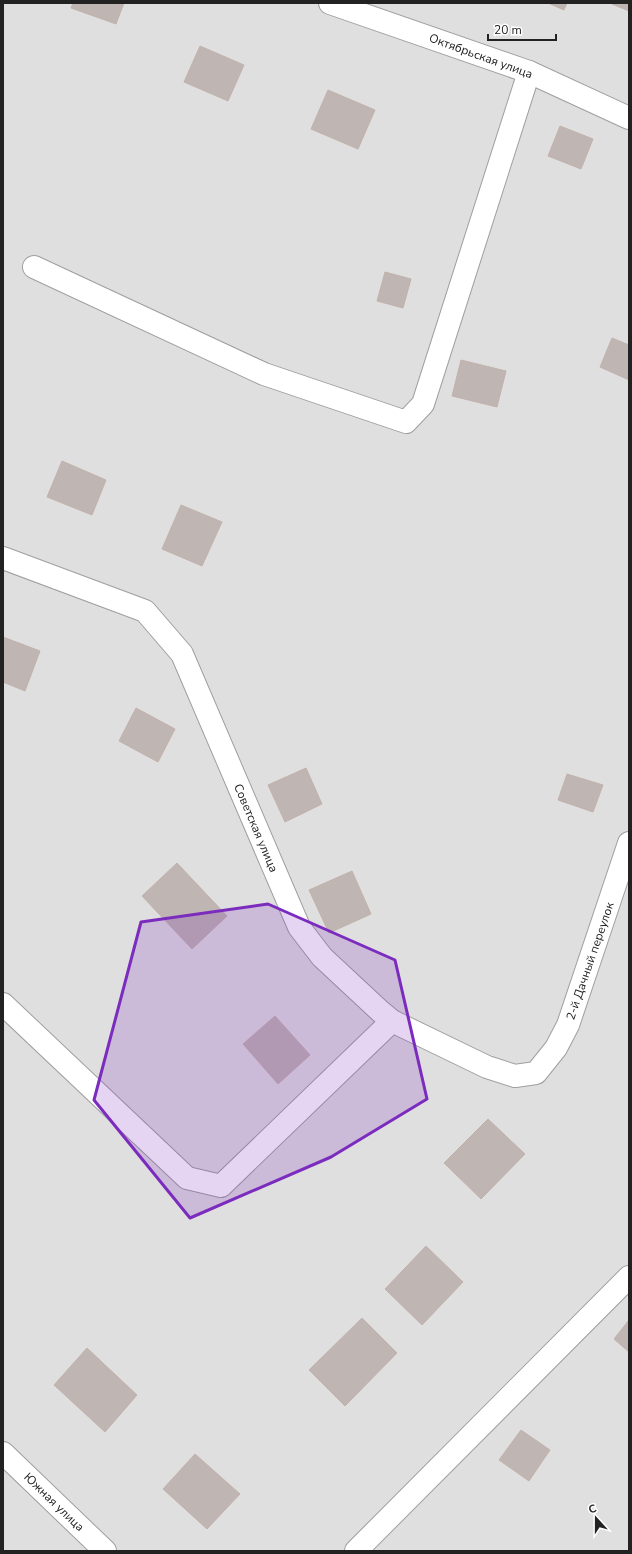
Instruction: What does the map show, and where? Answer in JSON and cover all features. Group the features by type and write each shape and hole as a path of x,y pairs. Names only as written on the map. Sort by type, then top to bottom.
{"street":[{"name":"Октябрьская улица","path":"330,3 529,72 629,118"},
{"path":"34,267 264,374 406,422 422,404 529,72"},
{"name":"Советская улица","path":"3,558 145,611 182,654 299,927 322,957 380,1011 392,1020 487,1067 515,1076 536,1073"},
{"name":"2-й Дачный переулок","path":"536,1073 556,1048 568,1025 629,842"},
{"path":"3,1004 187,1178 221,1186 392,1020"},
{"path":"356,1551 629,1277"},
{"name":"Южная улица","path":"3,1453 104,1551"}],"highlighted area":[{"path":"268,904 395,960 427,1099 331,1157 190,1218 94,1100 141,922"}],"shaded area":[{"path":"3,3 629,3 629,1551 3,1551"}],"building":[{"path":"73,3 124,3 116,24 71,8"},
{"path":"548,3 567,3 564,10"},
{"path":"629,3 629,11 612,4"},
{"path":"200,46 244,65 228,101 184,82"},
{"path":"328,90 375,110 358,149 311,129"},
{"path":"560,126 593,139 581,169 548,156"},
{"path":"385,272 411,279 403,308 377,301"},
{"path":"612,338 629,345 629,380 600,367"},
{"path":"461,360 506,371 497,407 452,396"},
{"path":"62,461 106,480 92,515 47,497"},
{"path":"181,505 222,522 202,566 162,549"},
{"path":"3,637 40,651 25,691 3,682"},
{"path":"136,708 175,729 158,762 119,741"},
{"path":"306,768 322,804 285,822 268,785"},
{"path":"567,774 603,785 593,812 558,800"},
{"path":"177,863 227,916 192,949 142,896"},
{"path":"352,871 371,914 329,933 309,890"},
{"path":"275,1016 310,1055 278,1084 243,1044"},
{"path":"488,1119 525,1154 481,1199 444,1163"},
{"path":"426,1246 463,1282 422,1325 385,1289"},
{"path":"362,1318 397,1353 345,1406 309,1370"},
{"path":"629,1320 629,1352 614,1339"},
{"path":"87,1348 137,1395 105,1432 54,1385"},
{"path":"521,1430 550,1450 529,1481 499,1460"},
{"path":"195,1454 240,1494 207,1529 163,1489"}]}
